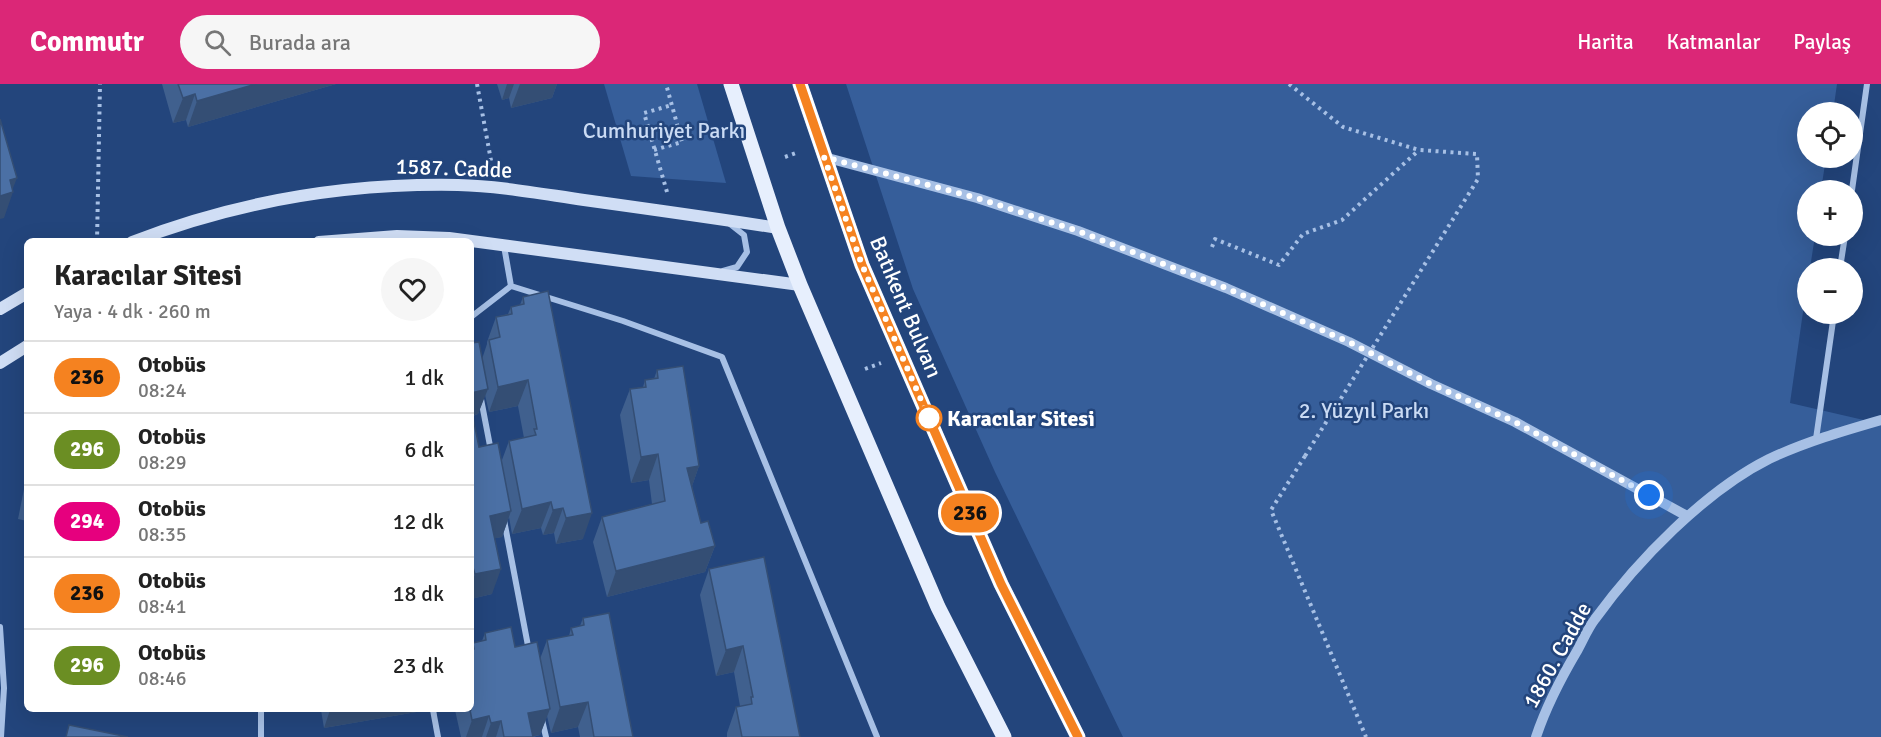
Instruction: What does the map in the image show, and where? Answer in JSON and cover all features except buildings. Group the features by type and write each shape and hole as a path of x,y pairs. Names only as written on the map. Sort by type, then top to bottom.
{"main road":[{"path":"731,84 778,228 800,285 938,606 1004,737"},
{"name":"Batıkent Bulvarı","path":"800,84 862,265 1001,584 1078,737"},
{"name":"1587. Cadde","path":"143,238 209,215 295,198 387,187 448,185 496,188 778,228"},
{"path":"371,238 397,236 449,238"},
{"path":"474,241 800,285"},
{"path":"0,309 24,295"},
{"path":"0,363 24,348"}],"street":[{"path":"1853,180 1867,84"},
{"path":"824,157 988,201 1078,231 1226,288 1349,342 1431,384 1515,422 1687,516"},
{"path":"717,273 737,267 747,252 744,235 725,220"},
{"path":"504,245 511,286"},
{"path":"474,315 511,286"},
{"path":"511,286 623,321 722,357 877,737"},
{"path":"1816,439 1833,324"},
{"path":"480,395 491,454"},
{"name":"1860. Cadde","path":"1536,737 1556,689 1594,620 1641,563 1687,516 1724,486 1768,460 1816,439 1881,420"},
{"path":"503,513 530,655"},
{"path":"0,627 4,688 1,737"},
{"path":"261,712 261,737"},
{"path":"433,712 438,737"},
{"path":"541,713 546,737"}],"path":[{"path":"97,238 100,84"},
{"path":"477,84 496,188"},
{"path":"654,150 682,142 666,84"},
{"path":"1289,84 1342,128 1419,150 1477,154 1478,180 1271,510 1366,737"},
{"path":"672,105 644,113 673,213"},
{"path":"785,157 802,150"},
{"path":"1212,247 1215,239 1279,265 1303,234 1342,220 1419,150"},
{"path":"865,369 884,362"}],"green space":[{"name":"Cumhuriyet Parkı","path":"604,84 697,84 726,183 631,176"},
{"name":"2. Yüzyıl Parkı","path":"846,84 1837,84 1834,102 1797,102 1797,168 1824,168 1823,180 1797,180 1797,246 1813,246 1812,258 1797,258 1797,324 1801,324 1790,403 1881,424 1881,737 1123,737 995,472 913,289"}],"bus line":[{"name":"236","path":"800,84 862,265 1001,584 1078,737"}],"place":[{"name":"Karacılar Sitesi","path":"929,418"}],"route":[{"path":"929,418 862,265 824,157 977,198 1078,231 1226,288 1349,342 1431,384 1515,422 1649,495"}]}
